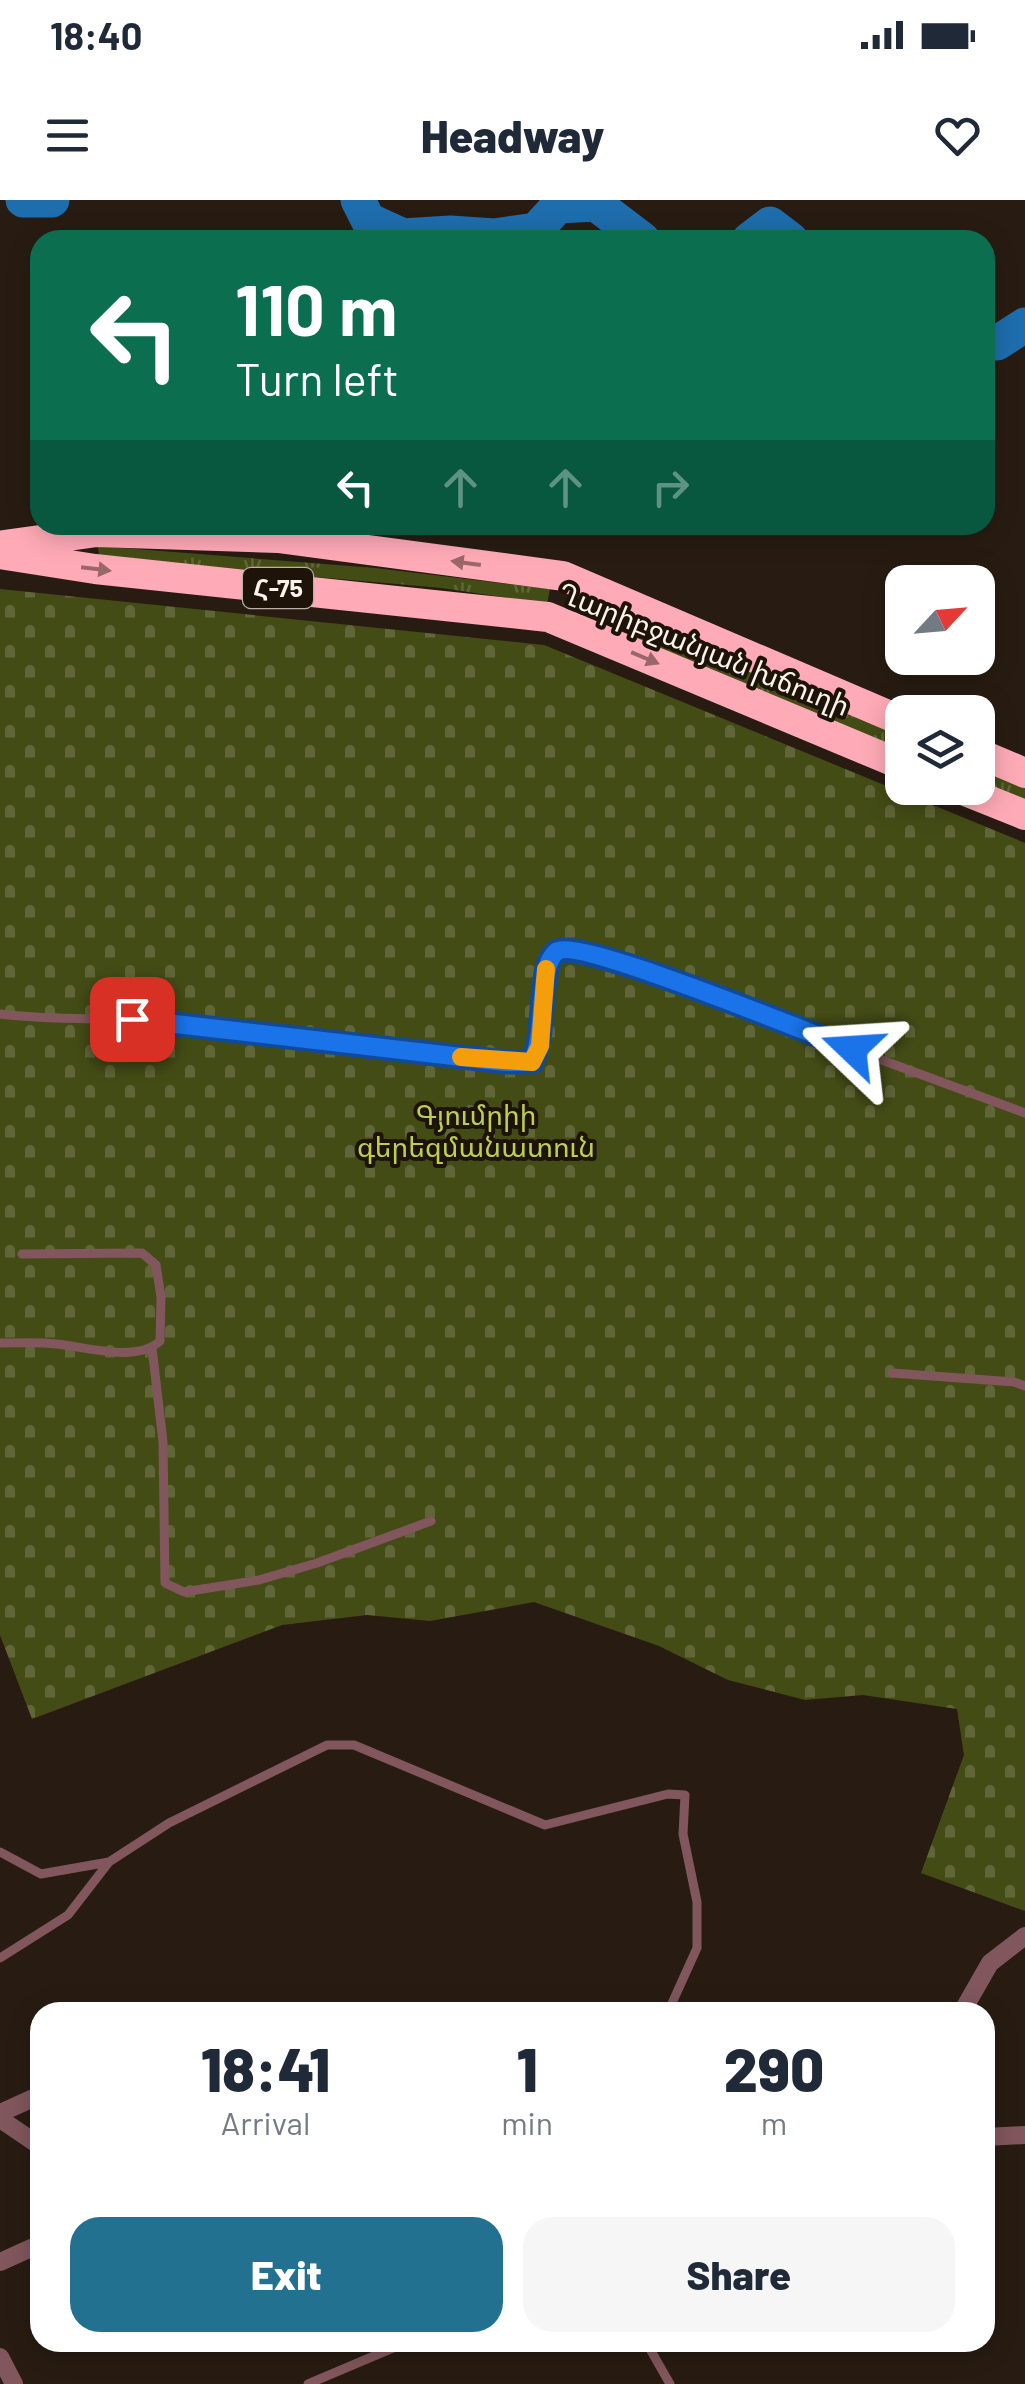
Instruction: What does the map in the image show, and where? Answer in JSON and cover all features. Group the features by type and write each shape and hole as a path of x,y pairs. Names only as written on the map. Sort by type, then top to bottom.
{"highway":[{"name":"Ղարիբջանյան խճուղի","path":"0,545 74,535"},
{"name":"Ղարիբջանյան խճուղի","path":"187,535 278,538 563,576 885,714"},
{"name":"Ղարիբջանյան խճուղի","path":"0,554 95,569 548,617 885,757"},
{"path":"555,620 563,576"},
{"path":"995,760 1025,773"},
{"path":"995,803 1025,816"}],"street":[{"path":"968,2002 990,1962 1025,1936"},
{"path":"30,2101 0,2116 30,2138"},
{"path":"995,2136 1025,2135"},
{"path":"0,2262 30,2248"},
{"path":"0,2357 14,2384"}],"lane":[{"path":"0,1014 43,1020 94,1016 169,1022 532,1062 540,1046 545,972 552,954 562,949 582,950 635,966 1025,1113"},
{"path":"0,1343 122,1352 152,1348 160,1341 161,1297 156,1266 142,1254 22,1254"},
{"path":"152,1348 162,1442 165,1583 184,1592 259,1580 317,1563 431,1520"},
{"path":"892,1373 1025,1386"},
{"path":"0,1958 68,1915 109,1862 169,1823 327,1745 354,1745 545,1824 668,1794 685,1795 682,1834 697,1902 697,1948 673,2002"},
{"path":"0,1852 41,1874 109,1862"},
{"path":"308,2384 383,2352"},
{"path":"652,2352 670,2384"}],"green space":[{"path":"98,546 375,568 550,589 547,604 442,588 99,558"},
{"name":"Գյումրիի գերեզմանատուն","path":"0,589 544,645 885,785 885,805 933,805 1025,843 1025,1911 921,1873 964,1755 957,1709 863,1695 805,1700 728,1680 659,1646 534,1602 430,1621 367,1615 282,1625 32,1719 0,1635"},
{"path":"638,624 885,729 885,745 633,638"},
{"path":"995,775 1025,788 1025,804 995,791"}],"waterway":[{"path":"23,200 52,200"},
{"path":"358,200 368,220 390,230"},
{"path":"536,230 558,206 596,204 630,230"},
{"path":"762,230 770,224 778,230"},
{"path":"995,342 1025,325"}],"slow traffic":[{"path":"461,1057 532,1062 540,1046 546,969"}],"route":[{"path":"132,1019 532,1062 540,1046 545,972 552,954 562,949 582,950 635,966 852,1049"}]}
